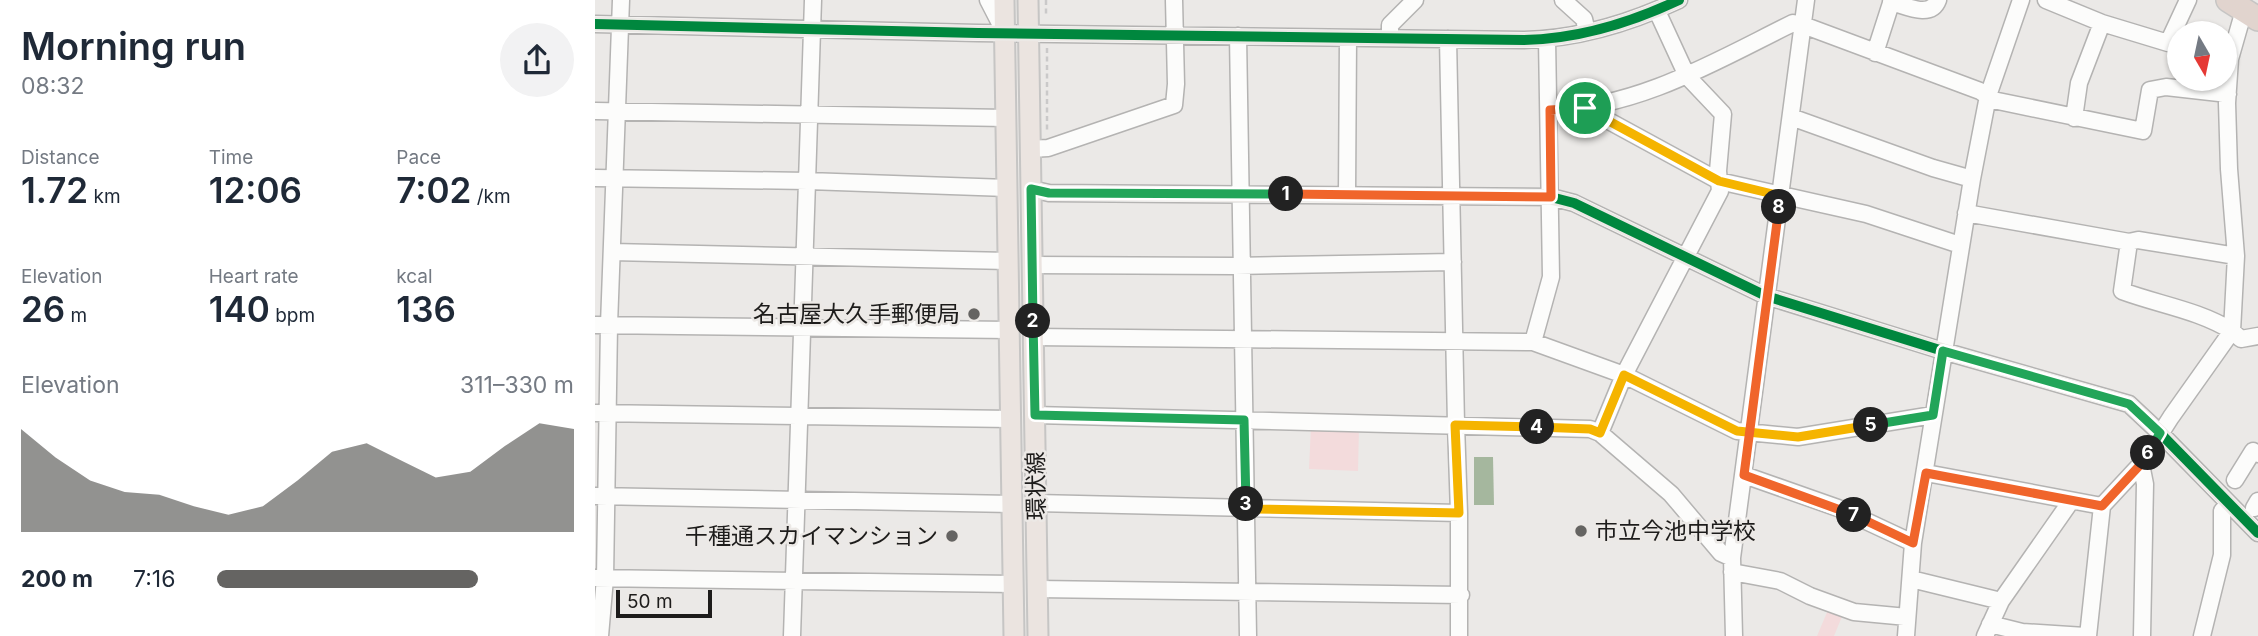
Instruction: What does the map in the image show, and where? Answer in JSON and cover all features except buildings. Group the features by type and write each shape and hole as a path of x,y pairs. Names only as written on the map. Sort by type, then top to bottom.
{"main road":[{"name":"環状線","path":"1004,0 1014,636"},
{"name":"環状線","path":"1028,0 1028,33 1039,145 1031,189 1038,636"}],"street":[{"path":"600,636 603,287 612,252 621,0"},
{"path":"792,636 813,0"},
{"path":"988,0 1005,33"},
{"path":"1039,145 1048,148 1174,105 1174,0"},
{"path":"1389,38 1390,25 1415,0"},
{"path":"1563,0 1584,19 1587,32"},
{"path":"595,24 1175,36 1547,39 1587,32 1657,10 1679,0"},
{"path":"1734,636 1732,565 1807,0"},
{"path":"1875,53 1891,1 1916,10 1929,11 1935,7 1938,0"},
{"path":"1906,636 1913,543 1960,245 1988,96 2021,0"},
{"path":"2046,0 2102,23 2168,43 2189,0"},
{"path":"1600,433 1624,375 1720,191 1723,114 1687,76 1657,10"},
{"path":"2071,501 2001,601 1987,630 2087,636 2102,506 2141,464 2232,331 2236,256 2229,169 2228,94 2230,59 2243,10"},
{"path":"1550,110 1585,108 1622,99 1687,76 1793,23 1980,91 1993,100 2143,131 2150,90 2166,87 2228,94"},
{"path":"2074,118 2079,83 2102,23"},
{"path":"1238,36 1248,636"},
{"path":"1347,194 1348,38"},
{"path":"1448,39 1461,595 1459,636"},
{"path":"1534,342 1551,277 1547,39"},
{"path":"1585,108 1719,181 1866,214 1960,245"},
{"path":"595,111 1006,118"},
{"path":"1791,117 1933,168 1972,179"},
{"path":"595,178 808,181 1007,188"},
{"path":"1031,189 1049,193 1551,197 1574,203 1766,296 1943,351 2129,404 2258,533"},
{"path":"1966,213 2129,242 2138,240 2236,256"},
{"path":"2129,242 2123,291 2160,305 2170,304 2187,309 2232,331 2241,340 2258,336"},
{"path":"612,252 1008,261"},
{"path":"1032,265 1453,262"},
{"path":"602,325 1009,330"},
{"path":"1033,337 1534,342 1624,375 1737,431 1798,437 1933,415"},
{"path":"601,413 1011,419"},
{"path":"1035,415 1590,429 1600,433 1671,495 1732,565 1780,581 1810,596 1854,612 1907,617"},
{"path":"2235,480 2253,451 2258,454"},
{"path":"2141,464 2145,484 2142,636"},
{"path":"1926,473 2102,506"},
{"path":"1744,475 1838,508 1913,543"},
{"path":"601,496 1012,505"},
{"path":"1036,503 1459,513"},
{"path":"2202,636 2222,555 2222,512 2229,504"},
{"path":"600,578 1013,584"},
{"path":"1910,579 2001,601"},
{"path":"1038,589 1461,595"}],"path":[{"path":"1046,0 1046,17"},
{"path":"1039,145 1047,45"}],"shaded area":[{"path":"1311,426 1359,427 1358,471 1309,469"},
{"path":"1474,457 1493,457 1494,505 1474,505"},
{"path":"1828,610 1843,614 1834,636 1817,636"}],"cycle path":[{"path":"595,24 978,33 1524,40 1584,33 1642,16 1679,0"},
{"path":"1031,189 1049,193 1551,197 1574,203 1766,296 1943,351 2129,404 2258,533"}],"place":[{"name":"名古屋大久手郵便局","path":"974,314"},
{"name":"市立今池中学校","path":"1581,531"},
{"name":"千種通スカイマンション","path":"952,536"}],"route":[{"path":"1585,108 1550,110 1551,197 1049,193 1031,189 1035,415 1244,420 1246,508 1459,513 1455,425 1590,429 1600,433 1624,375 1737,431 1749,432 1764,434 1798,437 1933,415 1943,351 2129,404 2160,433 2141,464 2102,506 1926,473 1913,543 1838,508 1744,475 1749,432 1765,310 1766,296 1781,196 1719,181 1585,108"}]}
